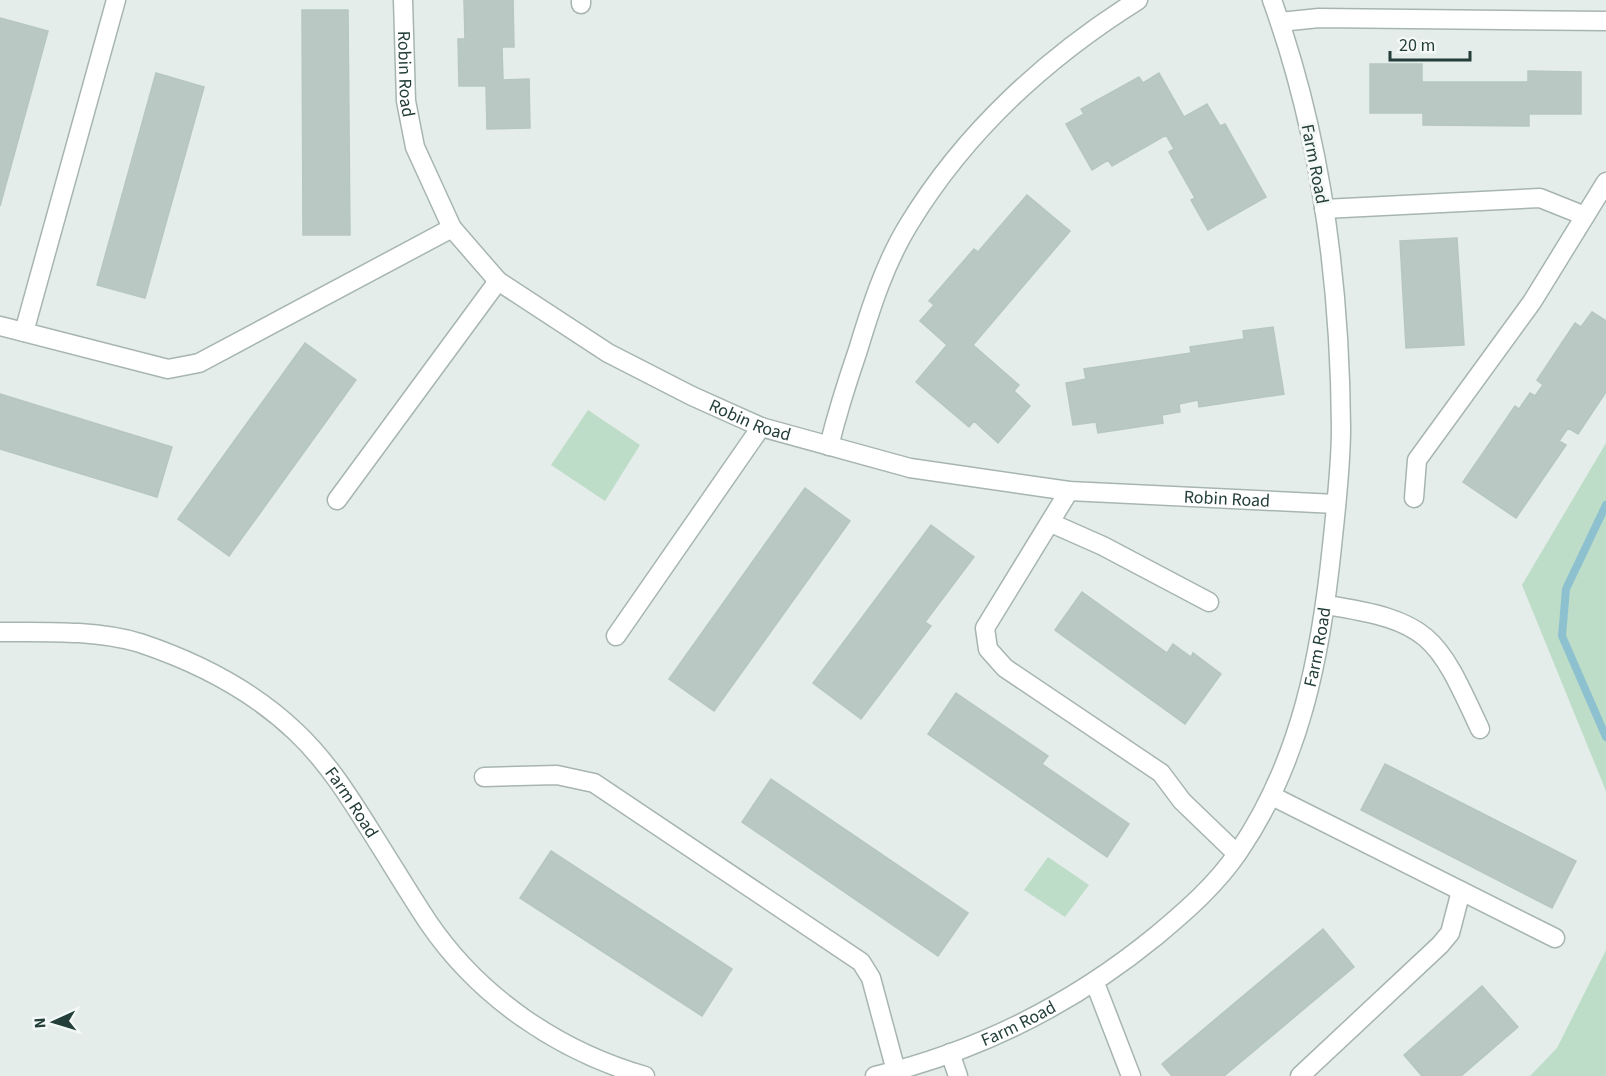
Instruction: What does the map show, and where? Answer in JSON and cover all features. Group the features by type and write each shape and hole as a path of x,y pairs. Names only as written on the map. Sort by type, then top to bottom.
{"street":[{"path":"24,332 116,0"},
{"name":"Robin Road","path":"403,0 406,100 416,147 452,228 498,280 608,353 692,396 761,427 910,468 1069,491 1336,504"},
{"path":"829,446 878,285 908,225 947,167 1006,102 1049,63 1138,0"},
{"name":"Farm Road","path":"876,1076 951,1053 1017,1026 1095,983 1188,910 1237,854 1272,796 1301,726 1326,605 1341,430 1336,321 1324,209 1306,114 1272,0"},
{"path":"1280,22 1319,18 1606,21"},
{"path":"1414,498 1417,460 1532,302 1606,182"},
{"path":"1324,209 1540,198 1585,216"},
{"path":"0,326 168,369 199,363 452,228"},
{"path":"337,500 498,280"},
{"path":"616,636 761,427"},
{"path":"1069,491 985,628 988,649 1005,668 1161,773 1182,801 1237,854"},
{"path":"1051,523 1103,546 1209,602"},
{"path":"1326,605 1379,614 1410,625 1435,644 1451,668 1480,729"},
{"name":"Farm Road","path":"0,632 107,637 138,643 202,667 234,684 296,732 337,777 428,923 457,959 492,994 528,1022 570,1047 618,1072 645,1076"},
{"path":"484,777 557,776 594,783 861,962 872,978 896,1071"},
{"path":"1272,796 1555,938"},
{"path":"1300,1076 1445,939 1450,933 1461,891"},
{"path":"1095,983 1131,1076"},
{"path":"951,1053 958,1076"}],"green space":[{"path":"588,410 640,445 605,501 551,465"},
{"path":"1606,443 1606,791 1522,585"},
{"path":"1048,857 1089,885 1065,917 1024,890"},
{"path":"1606,950 1606,1076 1530,1076 1557,1048"}],"building":[{"path":"464,0 513,0 514,47 502,47 503,80 529,79 530,128 487,129 486,86 459,86 458,39 465,39"},
{"path":"302,10 348,10 350,235 303,235"},
{"path":"0,18 48,31 0,206"},
{"path":"1370,64 1422,64 1422,82 1528,82 1528,71 1581,72 1581,114 1529,114 1529,126 1423,125 1423,113 1370,113"},
{"path":"156,73 204,87 145,298 97,285"},
{"path":"1159,73 1184,117 1207,104 1220,126 1225,124 1266,197 1208,230 1191,200 1195,198 1169,152 1174,149 1166,135 1112,166 1108,160 1092,170 1066,124 1084,114 1081,109 1139,77 1143,83"},
{"path":"1027,195 1070,231 973,345 1019,385 1014,391 1030,406 998,443 974,421 969,427 916,382 947,345 920,321 934,305 929,301 974,249 978,252"},
{"path":"1457,238 1464,345 1406,348 1400,241"},
{"path":"1592,312 1606,321 1606,392 1578,434 1568,428 1559,441 1566,445 1516,518 1463,482 1515,406 1519,409 1530,393 1535,396 1543,385 1537,380 1575,323 1581,327"},
{"path":"1273,327 1284,394 1199,407 1198,400 1179,404 1180,412 1162,415 1163,423 1098,433 1096,422 1073,425 1066,383 1086,379 1084,369 1191,353 1190,347 1244,339 1243,331"},
{"path":"305,343 356,380 229,556 178,519"},
{"path":"0,394 172,447 157,497 0,449"},
{"path":"805,488 850,521 714,711 669,679"},
{"path":"931,525 974,557 925,622 931,626 861,719 813,683"},
{"path":"1082,592 1167,653 1173,644 1191,657 1193,653 1221,674 1185,724 1055,630"},
{"path":"956,693 1048,756 1042,764 1129,824 1107,857 928,734"},
{"path":"1385,764 1576,861 1552,908 1361,810"},
{"path":"771,779 968,913 938,956 742,822"},
{"path":"551,851 732,969 702,1016 520,898"},
{"path":"1323,929 1354,967 1224,1076 1172,1076 1162,1064"},
{"path":"1482,986 1518,1027 1461,1076 1422,1076 1404,1055"}],"waterway":[{"path":"1606,505 1566,589 1562,636 1606,737"}]}
